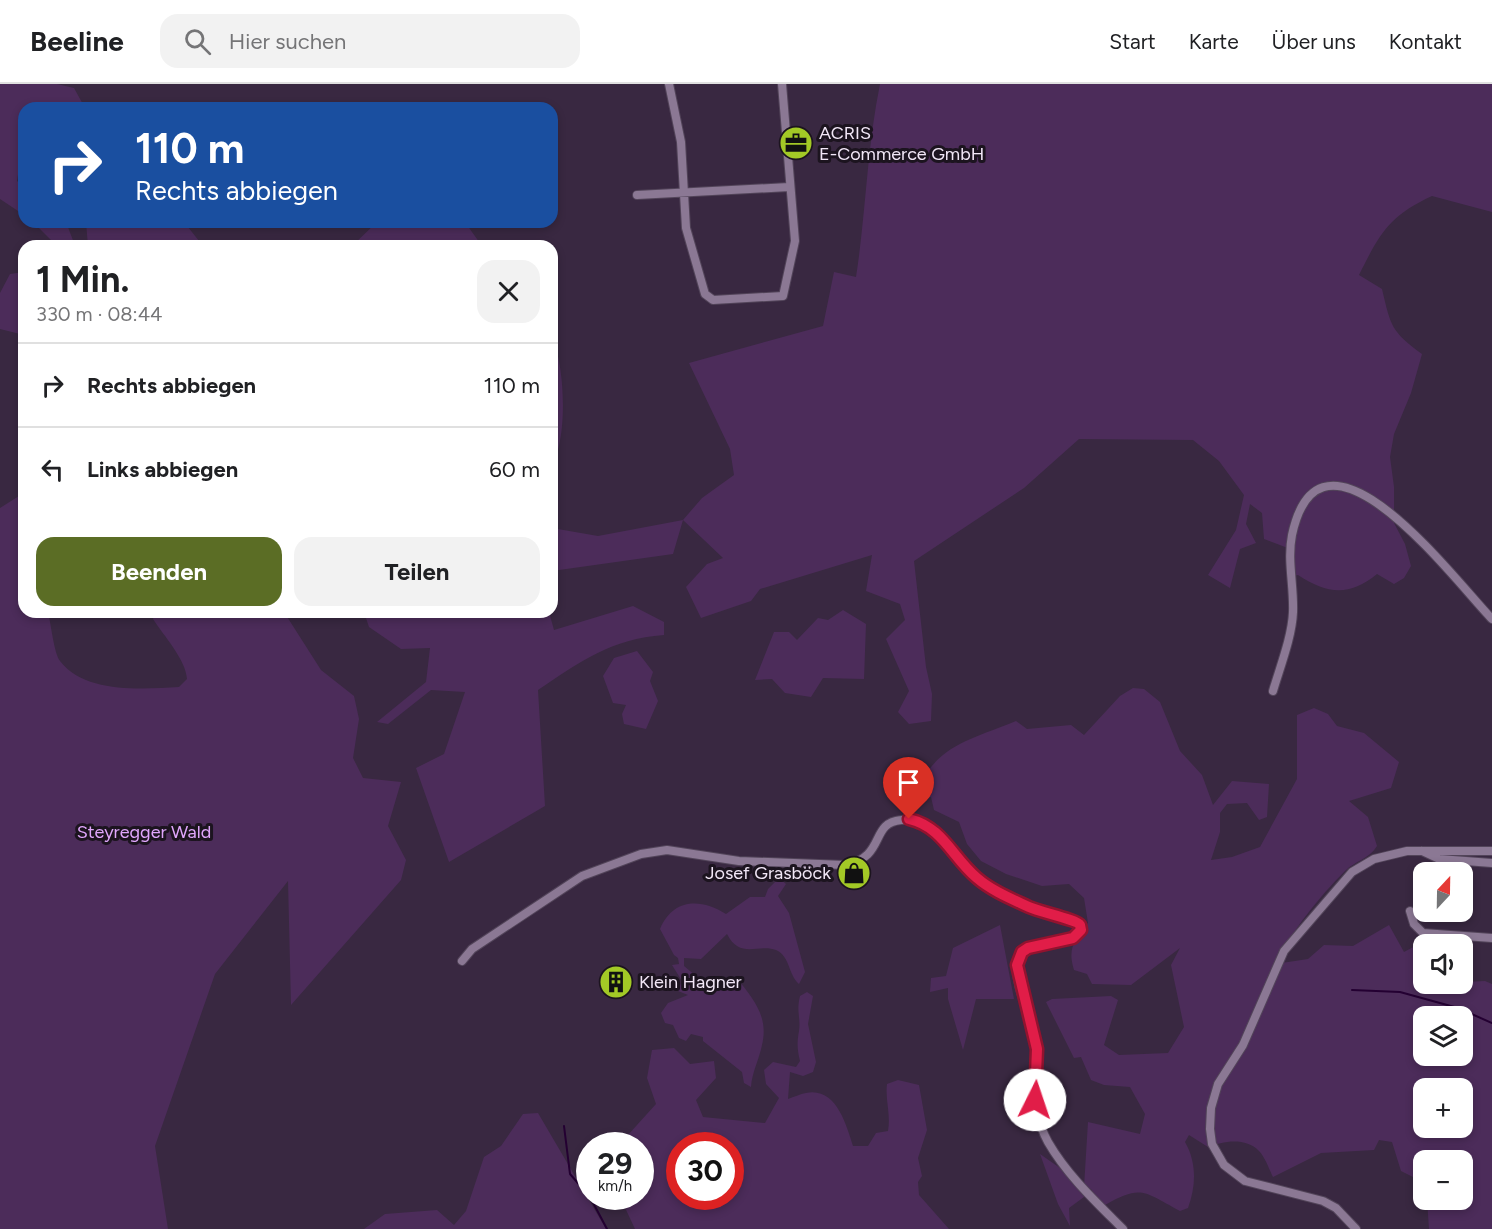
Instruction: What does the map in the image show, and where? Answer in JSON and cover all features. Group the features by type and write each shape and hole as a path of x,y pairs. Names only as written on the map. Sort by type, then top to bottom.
{"street":[{"path":"669,84 681,142 686,228 705,294 713,300 783,296 795,244 782,84"},
{"path":"637,195 789,187"},
{"path":"1273,691 1293,614 1291,548 1296,519 1310,493 1330,484 1353,489 1395,517 1436,556 1492,619"},
{"path":"462,961 472,949 582,876 641,854 667,850 739,861 844,865 856,863 870,855 882,828 890,822 909,819 922,822 942,837 965,866 986,885 1032,909 1059,919 1072,920 1080,925 1081,930 1073,938 1028,948 1022,952 1017,965 1037,1049 1036,1109 1047,1141 1062,1163 1123,1229"},
{"path":"1356,1229 1336,1208 1323,1201 1261,1186 1245,1181 1233,1173 1217,1156 1212,1144 1211,1108 1218,1084 1243,1045 1275,969 1294,936 1353,871 1374,859 1420,850 1492,851"},
{"path":"1420,850 1439,860 1492,863"},
{"path":"1410,911 1414,924 1423,933 1492,938"}],"green space":[{"path":"0,84 57,84 74,88 82,102 18,102 18,211 0,199"},
{"path":"880,84 1492,84 1492,212 1432,196 1417,203 1387,227 1359,275 1382,289 1394,327 1422,354 1411,393 1394,434 1390,457 1394,487 1394,523 1405,544 1411,566 1404,578 1394,584 1377,574 1357,587 1338,590 1319,586 1298,575 1294,576 1293,550 1264,539 1262,513 1250,504 1246,524 1256,543 1240,549 1230,588 1208,575 1236,530 1244,495 1219,461 1193,440 1079,439 1024,488 914,561 926,667 932,694 931,721 909,724 898,712 909,691 886,639 905,620 900,604 866,591 872,555 760,589 751,601 701,618 686,587 707,564 723,558 683,520 702,498 734,475 730,449 689,363 823,326 834,272 856,277 872,132"},
{"path":"39,228 68,228 73,240 51,240"},
{"path":"86,228 189,228 198,240 88,240"},
{"path":"371,228 469,228 478,240 358,240"},
{"path":"18,273 18,334 0,329 0,293 10,274"},
{"path":"558,358 563,401 558,448"},
{"name":"Steyregger Wald","path":"18,497 18,618 49,618 58,657 71,672 84,679 115,687 179,687 187,679 186,672 179,656 153,618 288,618 321,670 354,696 359,719 353,758 363,778 401,782 388,826 406,860 401,880 291,1005 288,881 215,974 155,1146 168,1229 0,1229 0,508"},
{"path":"683,520 673,554 558,570 558,529 598,536"},
{"path":"633,606 664,622 664,635 628,641 597,653 538,690 545,806 449,862 416,768 444,754 465,692 431,690 388,724 377,722 426,682 430,648 401,649 369,627 366,618 551,618 554,630"},
{"path":"843,610 866,624 864,679 823,678 811,697 785,693 772,679 755,680 774,632 789,632 797,640 818,618 828,620"},
{"path":"637,651 653,672 650,681 658,701 646,729 624,724 622,714 626,705 613,703 603,676 614,658"},
{"path":"1133,688 1144,689 1160,702 1180,751 1202,775 1213,805 1232,781 1269,784 1267,817 1259,820 1247,803 1227,804 1220,813 1220,832 1211,860 1232,857 1260,847 1297,779 1297,715 1314,708 1328,714 1337,726 1364,733 1399,762 1391,788 1349,801 1368,817 1377,846 1370,854 1345,871 1325,892 1298,927 1275,964 1308,959 1324,945 1353,946 1389,925 1404,952 1413,947 1413,994 1473,994 1473,982 1485,981 1492,984 1492,1229 1429,1229 1428,1210 1473,1210 1473,1150 1413,1150 1413,1177 1401,1171 1392,1142 1379,1140 1374,1150 1321,1153 1273,1177 1263,1156 1248,1144 1220,1143 1208,1147 1189,1135 1185,1142 1192,1158 1194,1175 1193,1191 1188,1208 1180,1211 1143,1193 1127,1194 1105,1205 1095,1197 1091,1189 1084,1188 1084,1197 1069,1208 1070,1226 1058,1204 1040,1154 1060,1168 1081,1189 1084,1187 1088,1122 1140,1134 1145,1114 1130,1087 1104,1085 1091,1080 1081,1057 1074,1058 1046,1002 1052,999 1111,996 1118,1000 1104,1045 1119,1055 1168,1053 1184,1027 1171,965 1180,948 1131,985 1092,984 1087,974 1074,970 1071,955 1079,935 1088,923 1084,898 1069,884 1042,886 1006,874 981,861 967,844 959,822 934,810 931,797 901,801 901,789 920,784 938,759 949,751 1016,721 1027,729 1071,725 1084,735 1120,696"},
{"path":"779,878 786,884 778,896 789,913 805,972 799,984 781,953 770,948 744,949 732,942 727,934 701,959 684,958 684,966 702,981 736,977 758,1008 764,1035 751,1087 744,1083 742,1072 703,1041 703,1037 691,1034 686,1041 679,1038 673,1025 665,1023 661,1013 668,1003 688,995 678,991 682,981 672,965 679,964 678,958 674,955 660,929 672,911 680,906 707,905 726,914 750,897 765,897 768,889"},
{"path":"1000,925 1014,999 976,999 963,1050 948,999 948,988 930,992 931,978 946,976 953,948"},
{"path":"807,992 813,996 808,1024 816,1062 813,1072 803,1076 790,1072 788,1099 806,1093 825,1096 838,1109 853,1146 868,1146 876,1133 888,1131 887,1084 898,1080 919,1085 927,1130 918,1158 922,1176 918,1182 919,1195 949,1229 635,1229 626,1210 654,1210 654,1132 631,1132 656,1104 647,1078 652,1050 674,1048 690,1064 714,1061 716,1078 696,1100 703,1117 765,1123 779,1098 766,1084 764,1070 773,1062 796,1067 800,1061 798,1006 800,996"},
{"path":"538,1113 576,1178 576,1210 595,1210 606,1229 364,1229 385,1214 437,1210 454,1225 466,1211 484,1157 501,1146 523,1114"}],"waterway":[{"path":"1352,990 1400,992 1458,1008 1492,1023"},
{"path":"564,1126 570,1174 576,1181"},
{"path":"597,1210 607,1229"}],"place":[{"name":"ACRIS E-Commerce GmbH","path":"796,143"},
{"name":"Josef Grasböck","path":"854,873"},
{"name":"Klein Hagner","path":"616,982"}],"route":[{"path":"909,819 933,828 976,878 986,885 1032,909 1059,919 1078,921 1080,925 1081,930 1073,938 1037,944 1028,948 1022,952 1017,965 1021,992 1028,1009 1037,1049 1035,1100"}]}
